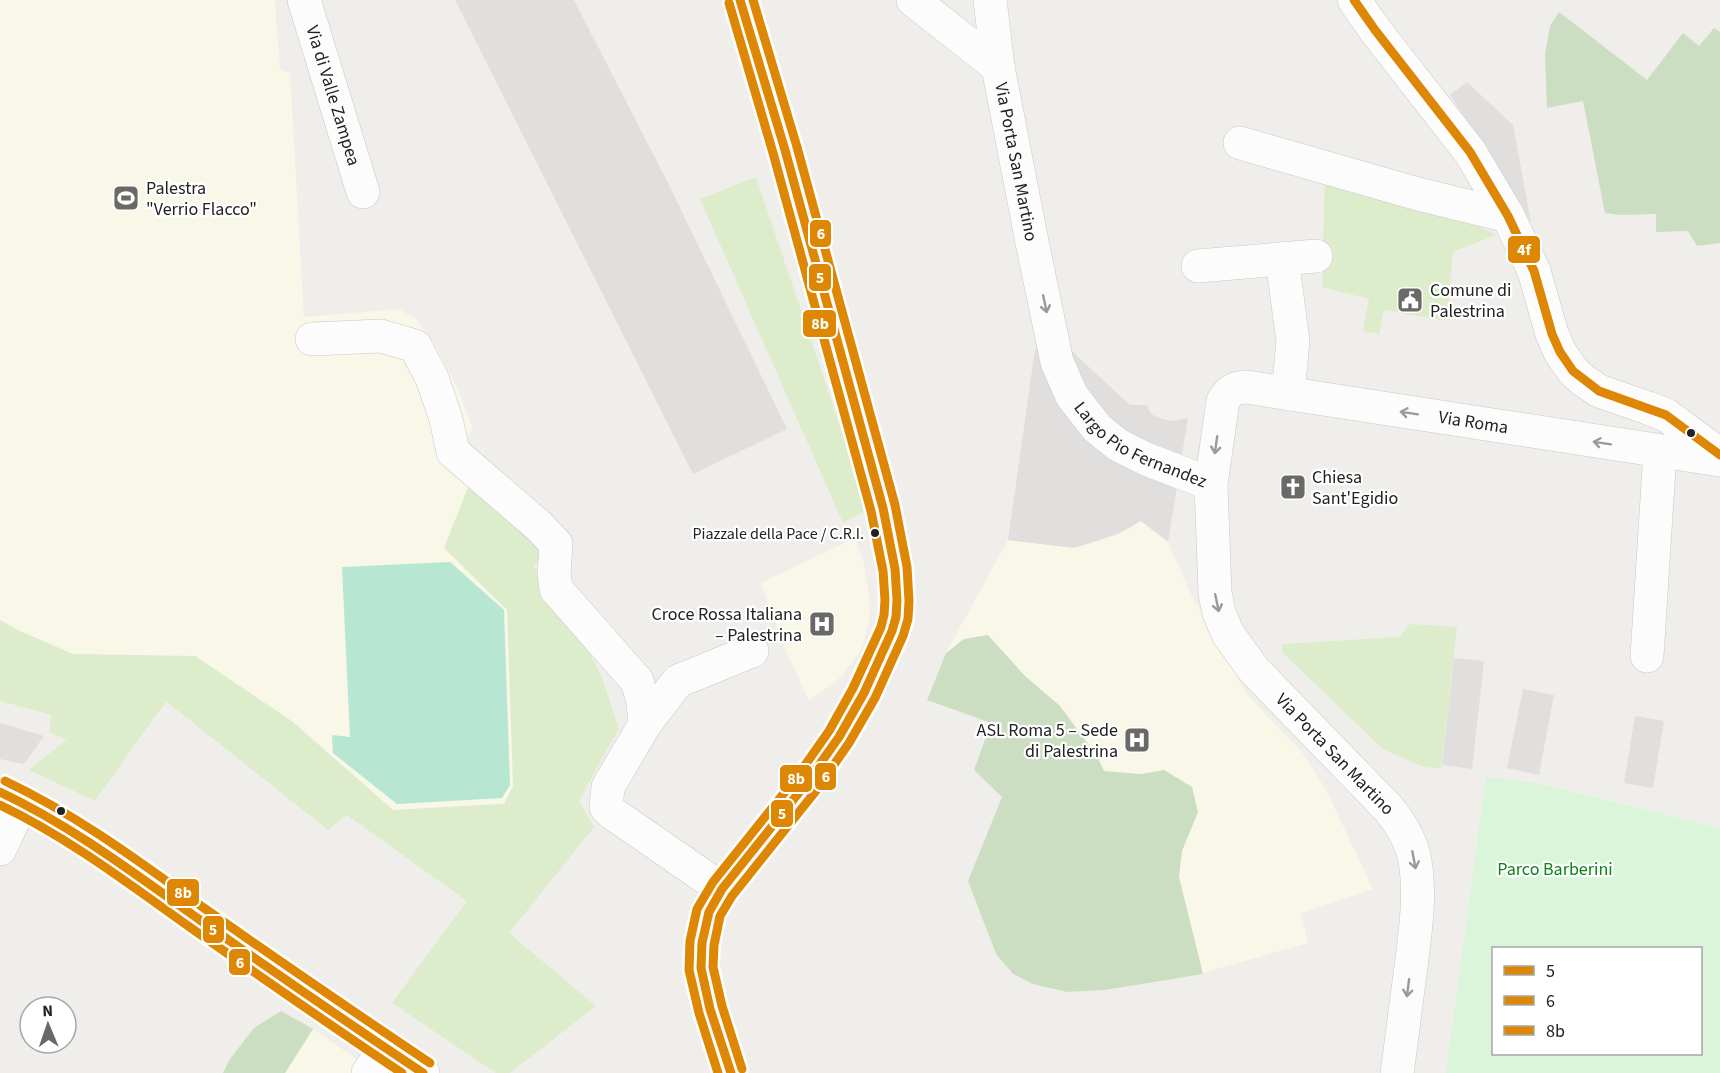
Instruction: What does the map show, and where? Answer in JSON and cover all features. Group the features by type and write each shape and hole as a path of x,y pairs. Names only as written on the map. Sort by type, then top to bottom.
{"street":[{"name":"Via di Valle Zampea","path":"304,0 363,192"},
{"path":"731,1073 710,1009 701,968 702,943 709,912 722,889 805,785 839,737 864,693 892,631 897,600 895,569 884,508 788,162 740,0"},
{"name":"Via Porta San Martino","path":"913,0 999,67 1057,362"},
{"path":"990,0 999,67"},
{"path":"1354,0 1470,152 1508,216 1534,271 1552,334 1560,352 1573,371 1599,391 1666,415 1710,450 1720,455"},
{"path":"1240,143 1418,194 1508,216"},
{"path":"1198,266 1316,256"},
{"path":"1282,259 1293,341 1288,394"},
{"path":"312,339 381,336 415,346 432,378 446,419 453,452 556,544 554,574 556,589 637,681 643,702 645,724"},
{"name":"Largo Pio Fernandez","path":"1057,362 1072,396 1098,428 1118,445 1146,459 1211,484 1222,407"},
{"name":"Via Roma","path":"1222,407 1228,392 1238,388 1720,460"},
{"path":"1647,656 1659,452"},
{"name":"Via Porta San Martino","path":"1211,484 1215,593 1219,613 1228,634 1254,670 1388,808 1400,822 1409,838 1415,860 1417,882 1415,930 1397,1073"},
{"path":"722,889 642,835 606,807 608,787 645,724 678,681 752,651"},
{"path":"0,849 11,797 56,820 263,964 377,1060 423,1073"}],"shaded area":[{"path":"0,0 275,0 280,70 290,73 304,317 399,309 417,320 437,348 458,390 473,429 463,440 545,554 534,565 549,599 602,677 619,728 528,802 393,810 293,722 195,656 167,702 95,801 29,770 66,740 49,732 51,715 0,701"},
{"path":"455,0 574,0 668,183 787,429 693,474"},
{"path":"1467,82 1513,125 1531,222 1450,95"},
{"path":"1067,345 1130,405 1147,405 1151,414 1159,418 1173,421 1188,418 1168,542 1141,521 1118,534 1074,548 1008,540 1035,349"},
{"name":"ASL Roma 5 – Sede di Palestrina","path":"1141,521 1168,542 1192,596 1247,694 1306,757 1327,792 1373,889 1301,913 1308,943 1203,973 1105,990 1067,992 1033,984 1013,974 996,954 968,881 1002,797 974,770 991,723 927,700 946,653 1008,540 1074,548 1118,534"},
{"name":"Croce Rossa Italiana – Palestrina","path":"855,538 863,560 869,595 870,615 866,633 861,650 842,676 809,701 780,637 761,583"},
{"path":"1454,658 1484,661 1472,769 1442,765"},
{"path":"1523,689 1554,695 1539,775 1507,768"},
{"path":"1635,716 1664,721 1653,788 1624,783"},
{"path":"0,723 44,736 24,764 0,759"},
{"path":"313,1029 377,1073 285,1073"}],"green space":[{"path":"1559,12 1647,80 1683,33 1699,46 1714,28 1720,32 1720,243 1697,246 1688,231 1656,232 1656,214 1605,213 1583,101 1547,108 1545,55 1550,26"},
{"path":"1325,175 1457,215 1496,235 1453,252 1447,321 1384,310 1379,334 1363,331 1369,299 1322,287"},
{"path":"756,177 868,509 843,523 700,199"},
{"path":"469,485 545,554 534,565 549,599 571,618 602,677 619,728 579,801 594,827 509,933 596,1006 510,1073 496,1073 392,1003 467,901 347,815 328,830 167,702 95,801 29,770 66,740 49,732 51,715 0,701 0,620 73,654 195,656 293,722 393,810 504,804 513,786 507,610 444,548"},
{"path":"450,562 504,610 510,785 502,798 397,804 333,753 332,735 350,737 342,567"},
{"path":"1410,624 1457,627 1441,769 1421,766 1384,750 1282,652 1282,644 1399,637"},
{"path":"988,635 1025,676 1060,706 1097,756 1104,771 1141,774 1164,770 1192,787 1198,812 1182,851 1179,877 1203,974 1105,990 1067,992 1033,984 1013,974 996,954 968,881 1002,797 974,770 991,723 927,700 946,653 964,639"},
{"name":"Parco Barberini","path":"1486,777 1536,783 1720,828 1720,1073 1446,1073"},
{"path":"281,1011 313,1029 285,1073 223,1073 230,1059 254,1028"}],"transit line":[{"name":"5","path":"731,1073 710,1009 701,968 702,943 709,912 722,889 805,785 839,737 864,693 892,631 897,600 895,569 883,508 785,150 740,0"},
{"name":"6","path":"742,1069 722,1006 713,967 714,945 720,916 732,896 815,792 849,743 875,698 903,636 908,619 909,601 907,567 895,505 797,147 753,0"},
{"name":"4f","path":"1354,0 1470,152 1508,216 1534,271 1552,334 1560,352 1573,371 1599,391 1666,415 1720,455"},
{"name":"8b","path":"718,1073 699,1013 689,970 690,941 697,909 713,882 796,778 829,731 853,688 881,627 885,600 883,571 871,511 773,153 729,3"},
{"name":"8b","path":"5,781 32,794 108,840 288,967 430,1063"},
{"name":"5","path":"0,792 27,805 103,852 423,1073"},
{"name":"6","path":"0,805 98,862 402,1073"}],"place":[{"name":"Palestra \"Verrio Flacco\"","path":"126,198"},
{"name":"Comune di Palestrina","path":"1410,300"},
{"name":"Chiesa Sant'Egidio","path":"1293,487"},
{"name":"Piazzale della Pace / C.R.I.","path":"875,533"},
{"name":"Croce Rossa Italiana – Palestrina","path":"822,624"},
{"name":"ASL Roma 5 – Sede di Palestrina","path":"1137,740"}]}
